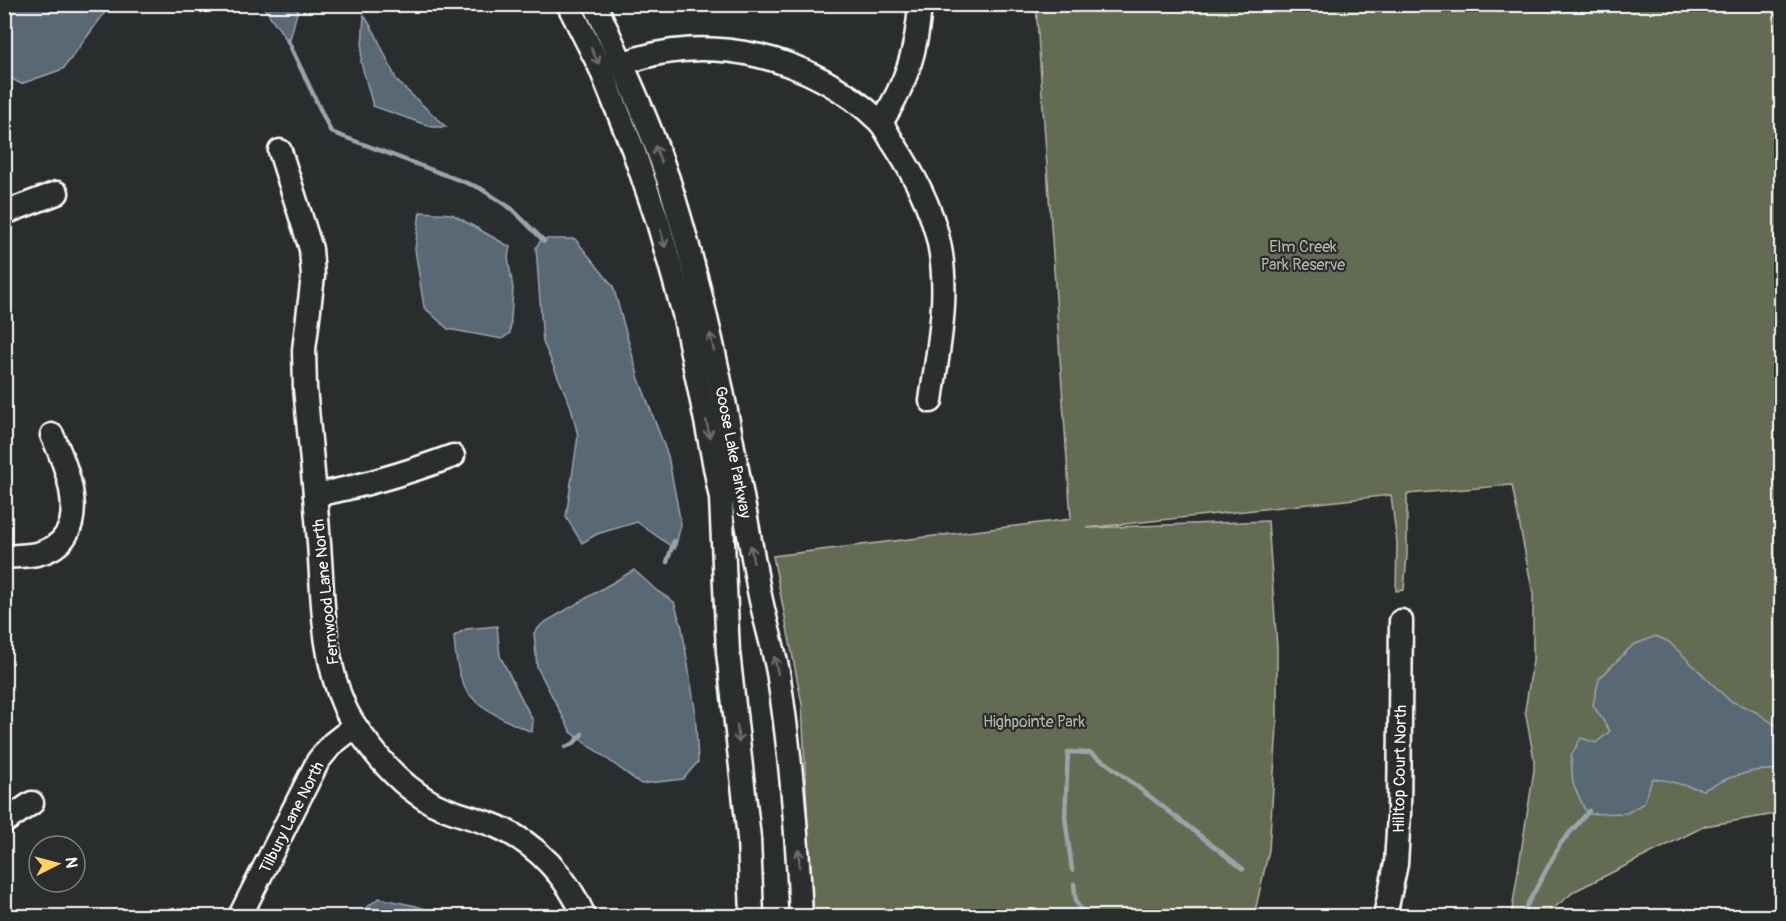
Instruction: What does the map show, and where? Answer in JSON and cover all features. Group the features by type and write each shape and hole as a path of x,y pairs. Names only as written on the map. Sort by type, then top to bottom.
{"street":[{"name":"Goose Lake Parkway","path":"568,4 600,67 633,149 658,222 684,314 704,411 721,498 728,652 749,838 752,916"},
{"name":"Goose Lake Parkway","path":"595,4 622,64 667,177 695,272 719,373 758,586 777,670 798,833 801,916"},
{"path":"880,123 898,96 910,62 918,27 920,4"},
{"path":"622,64 650,55 686,50 725,50 764,57 802,69 838,89 880,123 913,173 930,208 939,244 943,283 942,323 931,401"},
{"name":"Fernwood Lane North","path":"280,152 311,249 313,276 304,350 304,369 329,653 345,708 355,726 384,765 425,798 519,837 541,855 562,877 585,916"},
{"path":"4,213 57,193"},
{"path":"4,557 38,554 57,545 68,533 73,518 72,496 65,464 52,435"},
{"path":"315,495 358,487 453,456"},
{"name":"Hilltop Court North","path":"1385,916 1396,864 1399,814 1401,621"},
{"name":"Tilbury Lane North","path":"240,916 318,761 332,744 355,726"},
{"path":"4,822 32,803"}],"green space":[{"name":"Elm Creek Park Reserve","path":"1036,5 1781,5 1781,813 1705,826 1575,891 1544,916 1511,916 1534,770 1525,710 1533,661 1533,594 1512,485 1407,494 1407,555 1404,590 1396,591 1397,543 1391,495 1087,528 1268,521 1277,647 1277,726 1269,850 1254,916 812,915 802,704 773,556 1071,519"}],"water":[{"path":"5,4 130,5 106,11 63,69 21,84 5,75"},
{"path":"262,5 299,5 289,43"},
{"path":"364,15 397,81 446,127 432,127 373,106 361,62"},
{"path":"420,212 452,214 510,247 508,257 513,289 510,333 502,339 448,329 424,307 415,249"},
{"path":"542,239 575,239 613,286 639,379 668,456 681,524 675,549 637,522 597,534 582,543 566,517 578,436 571,407 543,342 536,247"},
{"path":"634,570 656,590 674,602 682,628 695,709 698,762 683,779 641,784 571,732 537,667 534,633 542,624"},
{"path":"497,626 500,656 533,721 532,732 485,708 470,695 460,676 454,636 466,629"},
{"path":"1656,636 1669,642 1729,700 1756,712 1781,729 1781,769 1753,771 1729,778 1703,790 1652,779 1644,803 1627,813 1587,814 1573,784 1571,756 1581,738 1596,743 1610,731 1593,705 1599,679 1633,645"},
{"path":"379,898 416,906 446,916 362,916 363,910"}],"waterway":[{"path":"287,39 331,132 480,188 512,209 544,241"},
{"path":"667,562 674,541"},
{"path":"565,747 573,744 582,734"},
{"path":"1072,870 1065,817 1068,752 1090,753 1108,764 1243,869"},
{"path":"1521,916 1561,843 1589,811"},
{"path":"1074,884 1076,902 1085,916"}],"park label":[{"name":"Highpointe Park","path":"1034,721"}]}
